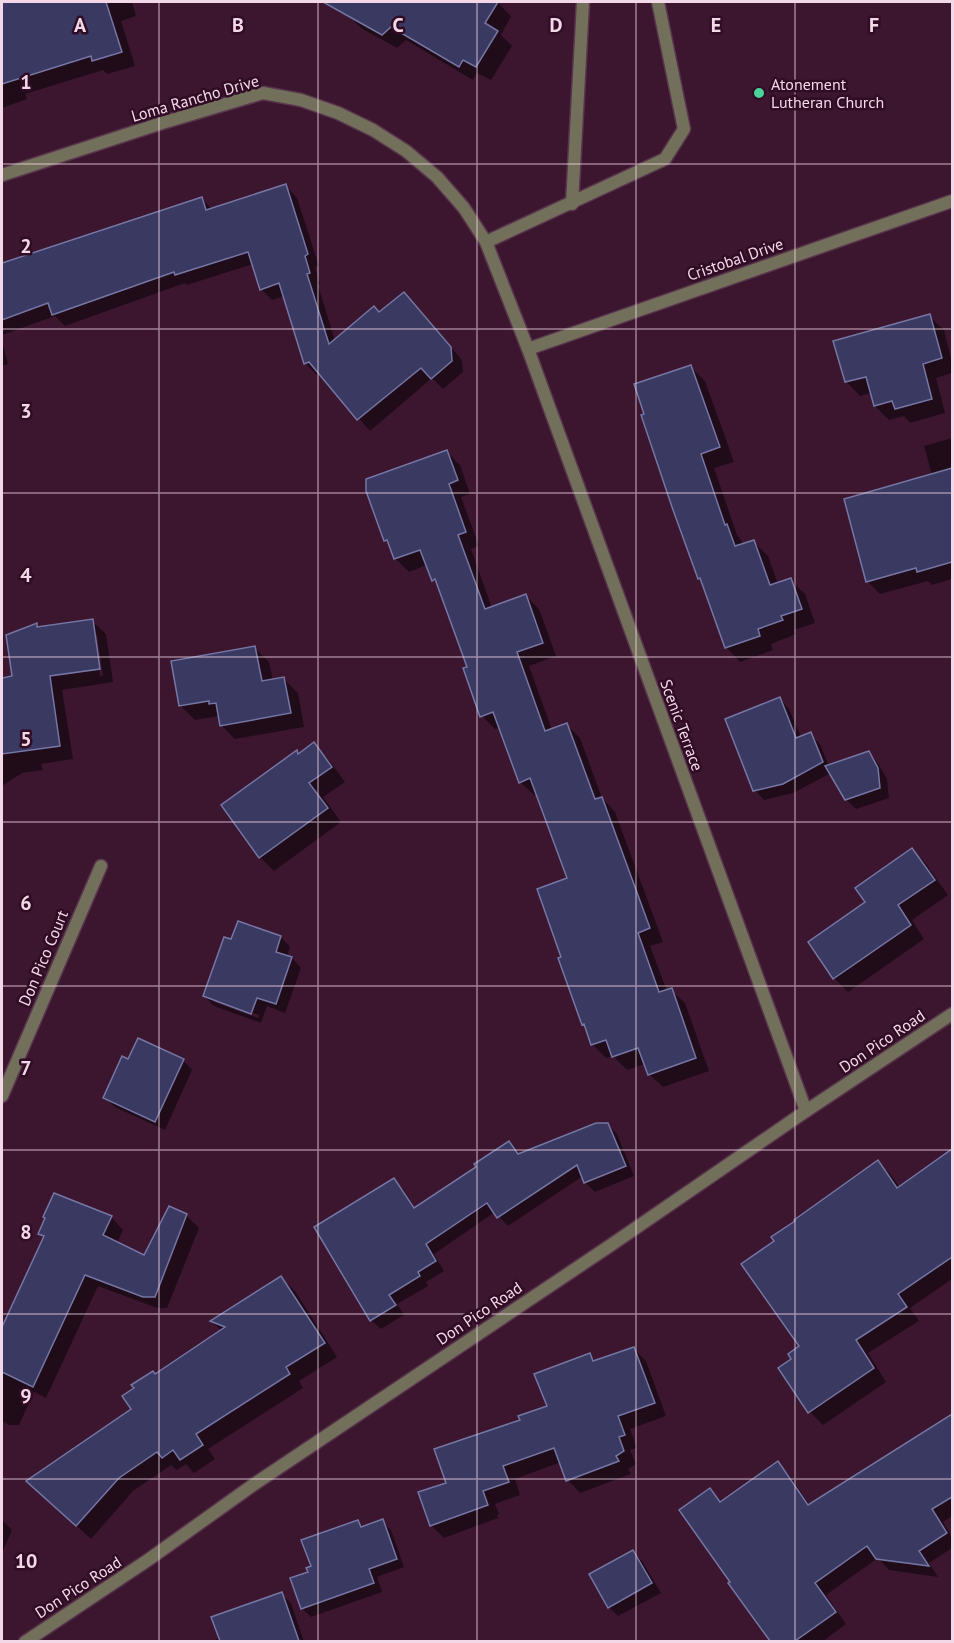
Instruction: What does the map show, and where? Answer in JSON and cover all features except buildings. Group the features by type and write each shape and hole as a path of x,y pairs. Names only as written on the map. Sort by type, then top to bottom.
{"street":[{"path":"572,204 583,2"},
{"path":"486,242 665,159 684,129 658,2"},
{"name":"Loma Rancho Drive","path":"2,175 263,93 301,100 338,113 373,130 406,151 437,177 464,208 486,242 528,349"},
{"name":"Cristobal Drive","path":"528,349 952,201"},
{"name":"Scenic Terrace","path":"528,349 806,1111"},
{"name":"Don Pico Court","path":"2,1096 100,866"},
{"name":"Don Pico Road","path":"25,1641 148,1560 254,1485 952,1014"}],"place":[{"name":"Atonement Lutheran Church","path":"759,93"}]}
